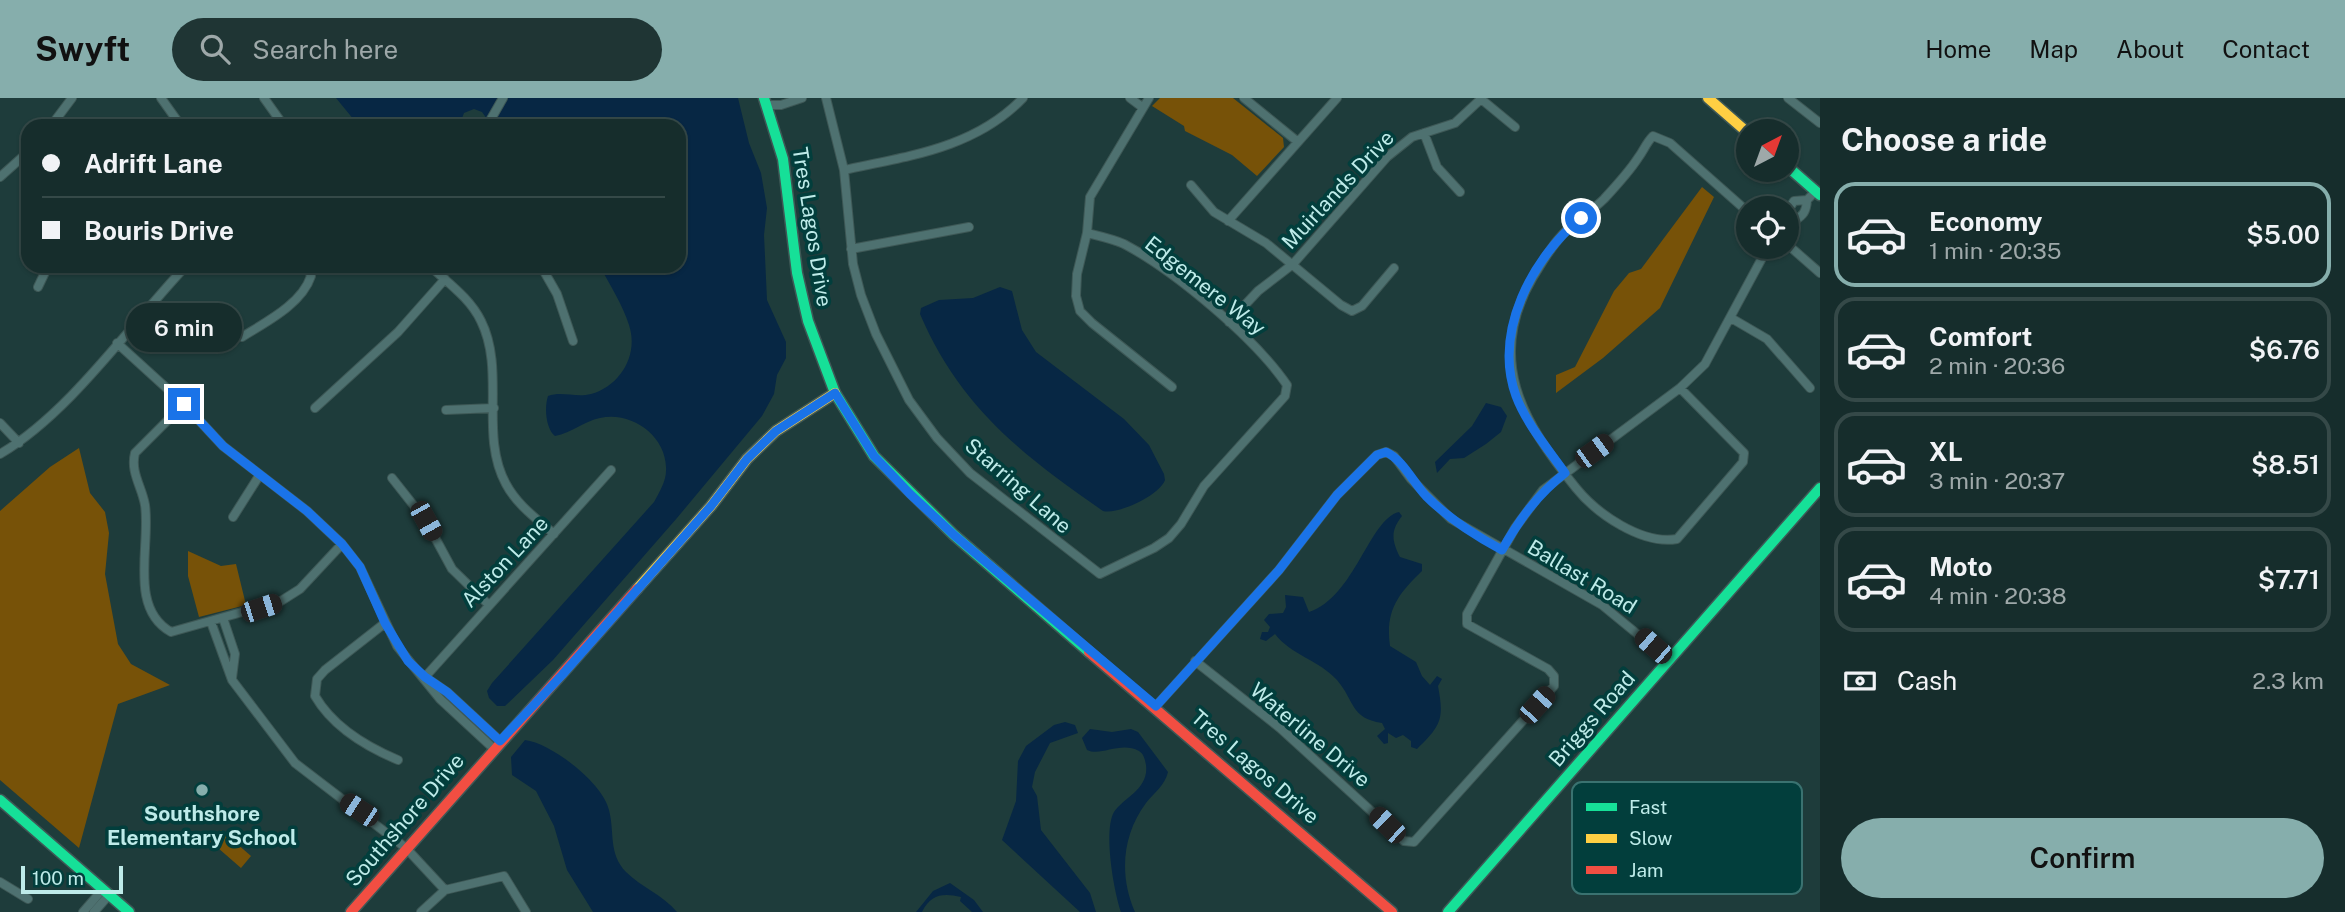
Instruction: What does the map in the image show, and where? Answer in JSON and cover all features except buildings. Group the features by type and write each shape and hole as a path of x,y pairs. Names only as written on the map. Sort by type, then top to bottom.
{"street":[{"path":"57,118 72,98"},
{"path":"161,98 176,119"},
{"path":"264,98 279,119"},
{"path":"491,119 503,98"},
{"path":"768,100 781,105 802,98"},
{"name":"Starring Lane","path":"825,98 844,170 852,249 861,295 876,334 909,400 937,438 970,472 1100,574 1168,538 1181,524 1204,486 1285,396 1287,385"},
{"path":"844,170 957,143 996,122 1023,98"},
{"path":"1130,98 1142,107"},
{"path":"1149,98 1090,197 1076,296 1080,311 1172,387"},
{"path":"1244,98 1298,142"},
{"path":"1228,221 1337,98"},
{"path":"1481,98 1515,127"},
{"name":"Muirlands Drive","path":"1229,322 1258,291 1293,264 1387,156 1412,136 1455,122 1481,98"},
{"path":"1708,98 1736,122"},
{"path":"1788,98 1820,123"},
{"name":"Tres Lagos Drive","path":"768,100 786,179 801,293 817,349 835,393 874,456 954,535 1156,706 1392,912"},
{"path":"1424,133 1437,167 1460,192"},
{"path":"1680,388 1744,453 1743,462 1677,540 1666,541 1611,519 1594,507 1565,473 1516,397 1510,371 1510,346 1515,313 1546,256 1567,230 1602,201 1653,136 1670,143 1736,201"},
{"path":"0,177 21,158"},
{"path":"1799,176 1818,193 1807,200 1799,201"},
{"path":"1191,184 1214,212 1293,264 1341,306 1352,311 1362,306 1394,268"},
{"path":"1799,218 1806,212 1807,200"},
{"path":"852,249 969,227"},
{"name":"Edgemere Way","path":"1087,233 1121,243 1141,255 1229,322 1252,343 1287,385"},
{"path":"1799,255 1820,273"},
{"path":"1502,550 1543,490 1680,388 1705,364 1762,259"},
{"path":"38,287 45,273"},
{"path":"0,454 19,443 63,402 179,273"},
{"path":"242,337 286,308 308,286 310,273"},
{"path":"438,273 472,307 488,338 496,453 506,485 517,500 555,534"},
{"path":"545,273 557,294 573,341"},
{"path":"315,408 398,332 445,279"},
{"path":"1731,318 1767,339 1810,388"},
{"path":"117,343 184,404 223,446 307,511 342,544 360,567 397,646 448,706 497,744"},
{"name":"Southshore Drive","path":"351,912 497,744 694,526 747,459 776,431 835,393"},
{"path":"184,404 135,453 132,464 145,503 144,588 156,619 163,627 171,632 281,601 300,589 342,544"},
{"path":"446,410 494,408"},
{"path":"0,423 19,443"},
{"name":"Ballast Road","path":"1156,706 1279,570 1337,495 1377,455 1386,452 1394,456 1410,479 1451,519 1602,605 1669,660"},
{"name":"Alston Lane","path":"425,677 611,470"},
{"path":"233,517 259,476"},
{"path":"391,478 426,521 452,569 489,604"},
{"name":"Briggs Road","path":"1448,912 1820,488"},
{"name":"Waterline Drive","path":"1195,660 1280,728 1404,841 1414,842 1554,686 1554,676 1548,669 1467,624 1467,614 1502,550"},
{"path":"223,618 235,654 232,680"},
{"path":"211,622 232,680 295,763 406,848 445,890"},
{"path":"385,623 317,678 315,696 328,714 352,735 372,750 398,760"},
{"path":"220,647 231,644"},
{"path":"425,677 455,698 497,744"},
{"path":"448,706 455,698"},
{"path":"0,800 129,912"},
{"path":"421,912 445,890 504,876 526,912"},
{"path":"0,882 28,899"},
{"path":"83,912 106,892"},
{"path":"94,912 106,892"}],"shaded area":[{"path":"1160,98 1233,98 1283,138 1284,147 1257,176 1232,155 1185,131 1184,126 1152,106"},
{"path":"1702,187 1714,197 1660,308 1603,358 1556,393 1556,375 1575,367 1614,291 1629,273 1641,269"},
{"path":"79,448 90,493 105,512 109,533 105,574 118,644 131,664 170,685 118,704 79,848 0,780 0,511 50,467"},
{"path":"188,551 221,566 236,564 246,605 199,617 188,576"},
{"path":"221,830 251,856 241,868 210,841"}],"water":[{"path":"336,98 738,98 749,143 761,173 767,208 764,235 767,300 786,342 786,358 777,375 774,394 762,416 677,518 553,660 505,706 497,706 489,698 487,691 492,683 654,502 664,481 664,455 660,445 644,428 623,418 600,418 555,436 548,423 546,406 548,396 585,395 601,390 611,384 625,368 631,347 629,325 604,273 686,273 686,119 487,119 482,112 474,109 464,113 462,119 353,119"},
{"path":"1000,287 1012,291 1022,330 1036,352 1124,419 1149,445 1165,480 1155,492 1128,507 1103,511 1020,449 974,402 954,376 936,347 920,314 921,308 939,300 973,298"},
{"path":"1486,403 1501,407 1507,416 1501,432 1464,458 1450,459 1437,473 1435,462 1472,426"},
{"path":"1399,512 1402,516 1394,536 1397,551 1400,557 1422,564 1422,571 1395,604 1390,623 1390,646 1416,662 1422,676 1430,685 1437,676 1442,679 1438,686 1441,706 1439,720 1432,734 1417,749 1411,747 1411,741 1403,735 1396,738 1388,733 1388,743 1384,744 1377,736 1385,729 1382,723 1358,713 1330,673 1289,647 1275,634 1266,641 1260,639 1262,632 1268,632 1270,627 1264,620 1269,614 1283,613 1286,607 1285,595 1303,597 1309,612 1325,604 1350,576 1379,528 1388,518"},
{"path":"1065,722 1075,725 1078,733 1050,743 1035,772 1032,787 1037,796 1041,830 1090,893 1096,912 1080,912 1002,840 1016,801 1018,761 1026,746 1054,725"},
{"path":"1090,729 1112,732 1131,729 1138,732 1168,772 1162,785 1138,815 1128,842 1125,870 1135,912 1121,912 1115,891 1109,833 1114,812 1140,786 1146,773 1146,765 1141,752 1132,748 1098,752 1087,750 1082,738"},
{"path":"525,740 561,756 597,788 609,810 614,850 620,865 677,912 593,912 567,870 554,826 536,791 512,775 511,757"},
{"path":"950,883 974,900 983,912 972,912 960,901 961,897 949,895 934,898 922,912 916,912 933,891"}],"traffic: fast":[{"path":"764,98 783,159 797,273 808,321 835,393 874,456 954,535 1089,652"},
{"path":"1799,177 1820,195"},
{"path":"1448,912 1820,488"},
{"path":"0,800 129,912"}],"traffic: slow":[{"path":"1708,98 1736,122"},
{"path":"637,589 711,506 747,459 776,431 835,393"}],"traffic: jam":[{"path":"351,912 637,589"},
{"path":"1089,652 1392,912"}],"place":[{"name":"Southshore Elementary School","path":"202,790"}],"route":[{"path":"184,404 223,446 307,511 342,544 360,567 385,623 408,661 447,692 500,741 711,506 747,459 776,431 835,393 874,456 910,494 954,535 1156,706 1279,570 1337,495 1377,455 1386,452 1394,456 1410,479 1451,519 1502,550 1529,507 1543,490 1565,473 1516,397 1510,371 1510,346 1515,313 1526,290 1546,256 1567,230 1581,218"}]}
